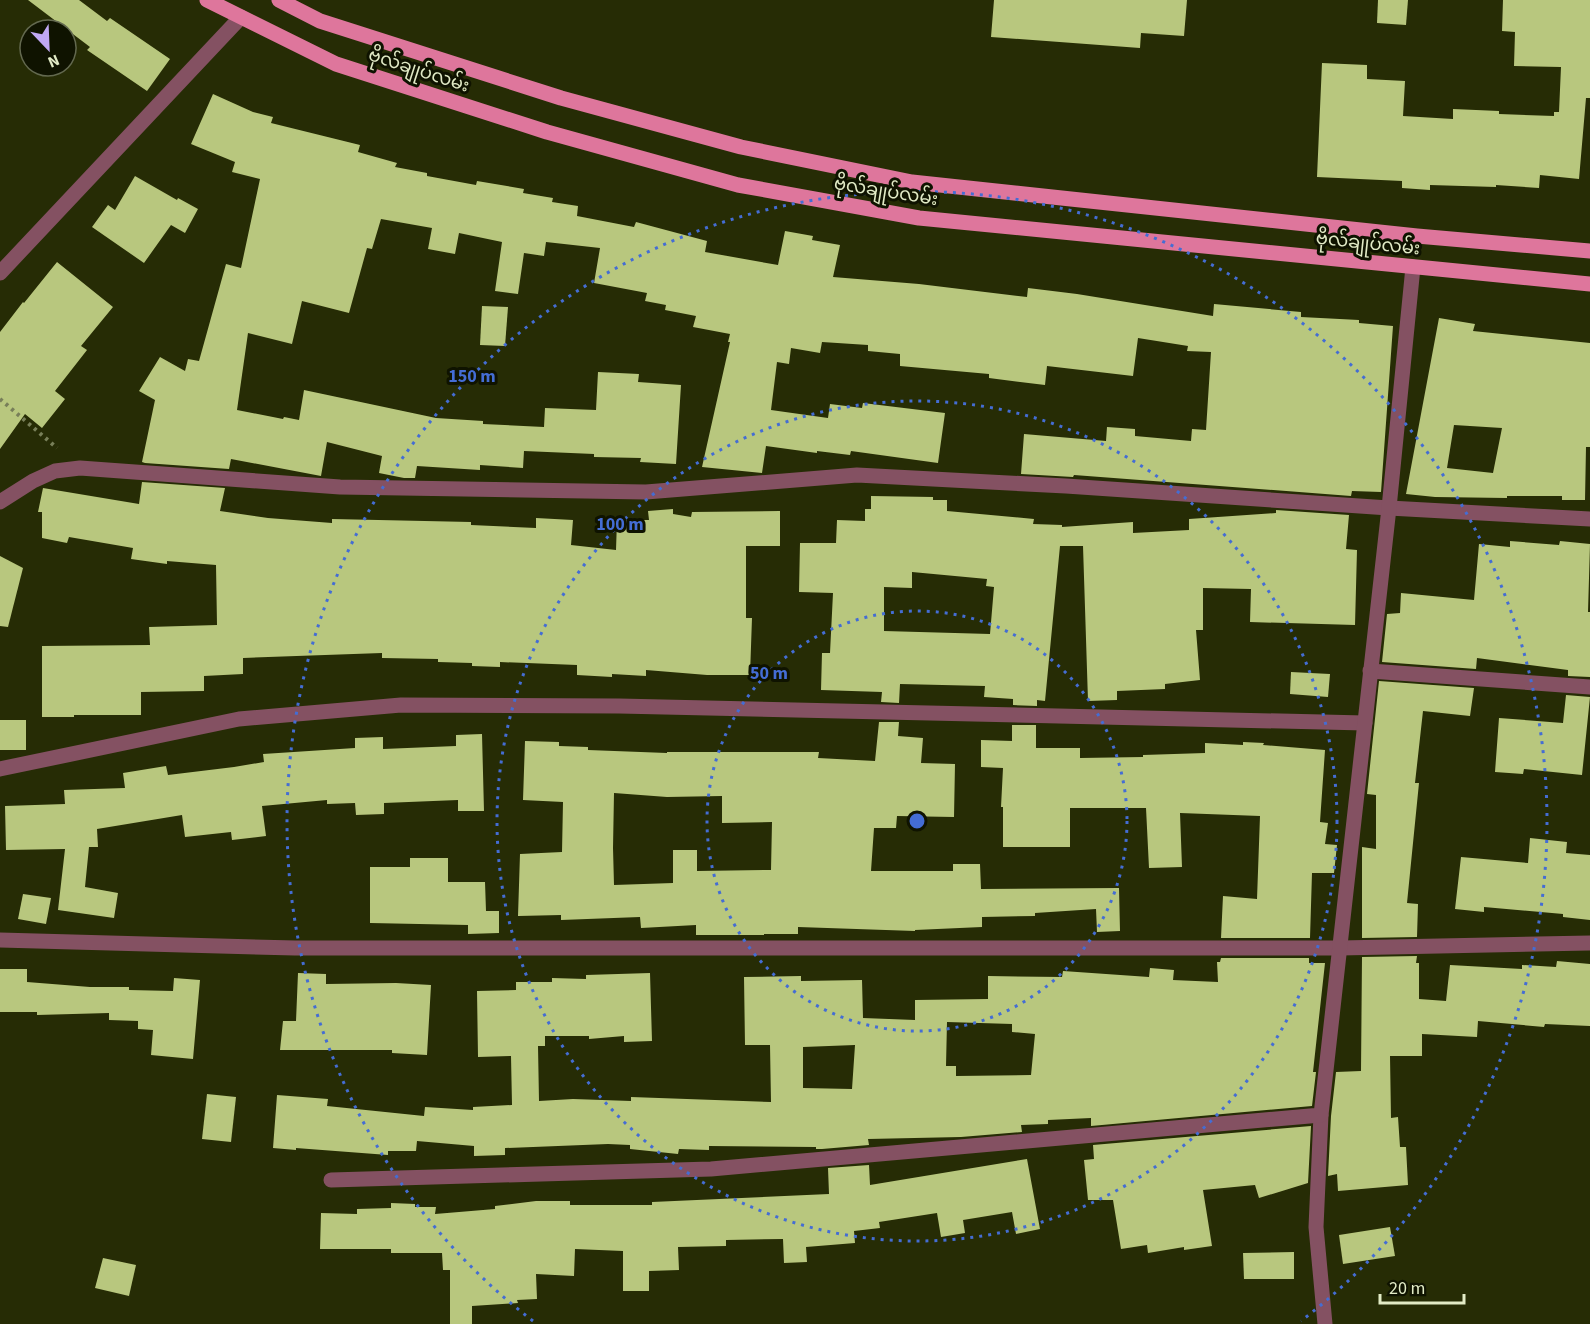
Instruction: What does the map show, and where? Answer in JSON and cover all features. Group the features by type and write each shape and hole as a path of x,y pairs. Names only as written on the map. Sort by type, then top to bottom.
{"main road":[{"name":"ဗိုလ်ချုပ်လမ်း","path":"207,0 336,64 547,132 738,185 919,218 1590,284"},
{"name":"ဗိုလ်ချုပ်လမ်း","path":"279,0 320,21 561,98 741,147 912,182 1428,237 1590,251"}],"street":[{"path":"0,273 241,16"},
{"path":"1325,1324 1317,1227 1321,1115 1389,508 1413,267"},
{"path":"0,502 33,481 55,471 80,468 340,487 646,492 857,475 1590,519"},
{"path":"1370,671 1590,687"},
{"path":"0,770 239,719 401,705 620,706 1365,723"},
{"path":"0,940 296,948 1340,948 1590,943"},
{"path":"331,1180 711,1169 1321,1115"}],"path":[{"path":"0,399 80,468"}],"building":[{"path":"28,0 79,0 107,21 110,18 170,59 147,91 87,50 90,47 78,38 78,18 52,18"},
{"path":"994,0 1187,0 1184,36 1141,33 1140,48 991,37"},
{"path":"1378,0 1408,0 1406,25 1377,23"},
{"path":"1503,0 1590,0 1590,98 1586,98 1579,179 1540,175 1539,188 1496,185 1496,187 1430,185 1430,190 1402,188 1402,181 1317,177 1322,63 1367,65 1367,79 1405,81 1403,116 1453,119 1453,109 1499,111 1499,114 1554,116 1554,112 1559,112 1561,67 1514,66 1515,32 1502,31"},
{"path":"213,94 253,112 273,117 271,123 360,145 358,152 397,163 395,167 427,173 427,176 476,185 477,181 524,189 523,193 553,198 552,202 578,206 577,216 634,227 636,222 707,241 705,252 778,265 785,231 813,236 812,240 840,245 833,277 919,284 1027,297 1028,288 1213,316 1214,304 1301,312 1301,317 1359,320 1359,323 1393,326 1381,492 1352,491 1351,496 1074,475 1073,477 1021,474 1024,434 1106,441 1107,427 1135,429 1135,436 1191,441 1192,429 1206,430 1211,352 1187,351 1188,346 1138,338 1133,376 1047,366 1045,385 989,378 989,374 900,366 900,354 868,351 868,345 822,342 820,353 791,348 789,364 777,362 771,410 828,418 830,404 862,408 863,403 945,413 938,463 851,451 850,455 766,446 762,473 702,467 730,334 693,327 696,316 665,310 666,305 645,301 647,293 594,283 600,248 546,242 544,256 524,253 518,294 495,291 502,242 459,233 455,254 428,249 432,228 381,219 372,249 367,248 349,313 302,301 292,344 248,333 237,410 299,420 304,390 436,418 483,421 483,424 544,427 545,408 596,410 598,372 639,374 638,382 681,385 676,464 640,462 641,458 594,457 594,454 524,451 523,468 480,465 480,470 417,466 415,478 404,478 379,473 382,456 327,442 321,476 231,459 229,469 142,462 155,400 139,391 160,357 185,371 188,359 199,361 226,264 241,268 260,179 232,172 235,162 191,144"},
{"path":"135,176 198,209 185,233 171,225 144,263 92,227 108,205 115,210"},
{"path":"57,262 113,307 81,346 87,350 55,391 65,399 42,428 25,414 0,449 0,332"},
{"path":"482,306 508,307 505,346 480,345"},
{"path":"1439,318 1475,324 1473,331 1590,343 1590,447 1586,447 1585,500 1562,500 1562,496 1507,496 1507,498 1435,497 1406,494","holes":["1454,425 1502,428 1493,473 1447,468"]},
{"path":"142,482 225,488 220,511 268,518 332,523 332,519 471,522 471,525 536,528 536,518 573,520 571,545 616,550 617,520 649,520 648,511 673,509 673,514 691,517 692,512 780,511 780,546 746,546 746,618 752,618 750,675 707,675 646,670 646,676 577,675 577,665 500,662 500,667 472,666 472,663 438,662 438,659 382,658 382,653 243,658 243,674 204,676 204,691 141,692 141,715 42,717 42,646 150,645 149,627 217,625 216,565 167,561 167,564 131,559 133,548 69,537 67,543 42,538 42,512 38,512 43,488 139,504"},
{"path":"871,496 933,497 933,500 947,500 947,511 1034,519 1033,524 1062,525 1062,527 1133,522 1133,533 1189,530 1189,519 1276,513 1276,510 1349,515 1346,549 1357,550 1355,625 1250,622 1251,589 1203,588 1203,630 1196,630 1200,680 1165,684 1165,689 1117,691 1117,700 1088,701 1083,546 1060,546 1045,701 1037,700 1037,706 1013,705 1013,699 984,697 985,686 900,684 899,703 881,702 882,692 821,690 822,653 830,653 833,593 799,592 800,543 836,543 837,520 865,521 865,509 871,509","holes":["912,572 987,579 986,586 994,587 990,634 884,631 884,587 912,588"]},
{"path":"1510,541 1559,545 1560,541 1590,544 1588,612 1590,612 1590,677 1568,676 1568,670 1477,658 1476,669 1382,662 1387,614 1400,613 1401,593 1474,600 1479,544 1510,547"},
{"path":"0,556 23,568 8,627 0,626"},
{"path":"1291,672 1330,674 1328,697 1290,694"},
{"path":"1379,681 1474,688 1470,716 1423,711 1415,783 1419,783 1407,903 1418,904 1417,937 1362,938 1362,847 1376,849 1376,795 1367,794"},
{"path":"1566,695 1590,697 1582,775 1524,769 1523,774 1495,772 1499,718 1563,723"},
{"path":"0,720 26,720 26,750 0,750"},
{"path":"879,722 899,722 898,736 923,738 921,763 955,764 954,817 897,816 896,828 874,828 871,871 953,871 953,864 980,864 981,889 1119,888 1120,931 1097,932 1096,909 1035,913 1035,916 982,917 982,927 915,931 798,927 798,934 764,935 696,935 696,925 641,928 640,917 561,920 561,915 518,916 520,854 562,852 563,802 523,800 525,741 559,742 559,746 588,747 588,750 667,753 819,752 818,758 875,761","holes":["614,793 667,797 722,796 722,823 772,822 771,870 697,871 697,850 673,850 673,883 614,885"]},
{"path":"1012,725 1036,725 1036,748 1080,748 1080,758 1205,753 1205,743 1243,745 1243,742 1264,743 1263,745 1325,750 1320,822 1328,823 1325,844 1337,845 1334,873 1312,873 1310,938 1221,938 1223,896 1257,899 1260,816 1180,813 1182,867 1149,868 1146,808 1070,808 1070,847 1003,847 1003,807 1001,807 1003,768 981,767 981,740 1012,741"},
{"path":"482,734 484,811 458,811 458,800 384,803 384,814 356,815 355,803 327,804 327,800 262,806 266,836 232,840 231,832 185,837 182,815 97,829 98,847 89,847 85,887 118,893 114,918 58,910 65,849 6,850 5,806 65,804 64,790 125,788 123,773 166,766 168,775 234,767 264,762 263,754 355,748 355,738 383,737 383,749 456,746 456,735"},
{"path":"1530,838 1567,842 1566,853 1590,855 1590,920 1563,917 1563,914 1484,907 1484,912 1455,909 1461,857 1528,863"},
{"path":"410,858 448,858 448,882 485,882 486,911 499,911 499,933 468,934 468,925 370,923 370,867 410,867"},
{"path":"23,894 51,898 46,924 18,919"},
{"path":"1417,956 1419,999 1446,1001 1450,965 1522,969 1522,965 1556,967 1557,961 1590,964 1590,1026 1545,1024 1544,1027 1478,1021 1477,1037 1422,1034 1422,1056 1390,1056 1391,1118 1398,1117 1400,1147 1406,1147 1408,1185 1338,1191 1337,1174 1328,1176 1331,1116 1336,1072 1361,1071 1362,957"},
{"path":"1221,958 1309,958 1309,963 1325,963 1313,1072 1316,1072 1312,1106 1091,1126 1091,1118 1048,1120 1048,1124 1021,1125 1022,1132 961,1137 868,1139 869,1145 822,1149 816,1149 816,1147 709,1146 709,1150 679,1149 678,1154 630,1149 630,1145 608,1144 505,1148 505,1155 474,1156 474,1146 417,1141 416,1151 388,1151 388,1155 273,1148 277,1095 328,1099 327,1106 424,1116 425,1107 473,1110 473,1107 512,1105 511,1056 478,1057 477,991 516,990 516,982 552,982 552,978 586,979 586,975 650,973 652,1041 624,1042 624,1036 589,1039 589,1036 545,1036 545,1046 538,1046 539,1101 573,1099 631,1101 631,1097 771,1102 770,1045 745,1045 744,977 801,976 801,981 862,980 863,1018 915,1020 915,1000 988,999 988,976 1062,977 1063,971 1149,977 1150,968 1174,970 1173,980 1218,982 1217,962 1220,962","holes":["947,1022 1012,1024 1012,1032 1035,1034 1031,1075 956,1076 956,1066 946,1066","855,1045 852,1089 803,1088 803,1047"]},
{"path":"0,969 27,969 27,982 90,987 129,987 129,990 173,991 174,978 200,980 193,1059 151,1055 153,1030 138,1029 138,1021 109,1020 109,1013 37,1015 37,1012 0,1012"},
{"path":"298,973 326,974 326,984 431,985 427,1055 392,1053 392,1050 280,1050 283,1021 296,1021"},
{"path":"207,1094 236,1097 231,1142 202,1139"},
{"path":"1311,1126 1308,1183 1259,1198 1255,1185 1203,1190 1212,1246 1184,1250 1184,1247 1148,1253 1147,1245 1121,1249 1113,1200 1088,1200 1084,1160 1094,1159 1093,1145"},
{"path":"1027,1159 1040,1229 1016,1234 1012,1212 963,1220 965,1233 941,1237 937,1213 879,1222 880,1228 854,1231 855,1243 806,1247 807,1262 784,1263 783,1239 726,1240 726,1246 678,1247 679,1270 649,1271 649,1291 623,1291 623,1251 575,1249 574,1276 536,1274 537,1299 517,1300 518,1303 472,1306 472,1324 450,1324 450,1270 443,1270 442,1253 391,1253 391,1249 320,1249 321,1213 357,1214 357,1209 391,1208 391,1203 415,1204 415,1207 436,1207 435,1214 495,1209 495,1206 536,1201 570,1201 570,1205 652,1205 652,1202 829,1194 828,1168 869,1165 870,1185"},
{"path":"1390,1227 1395,1256 1343,1264 1339,1235"},
{"path":"1294,1252 1294,1279 1244,1279 1243,1253"},
{"path":"103,1258 136,1265 129,1296 95,1288"}]}
